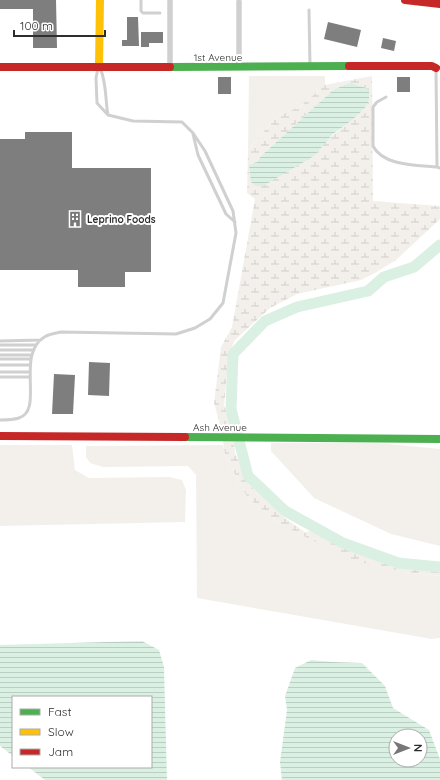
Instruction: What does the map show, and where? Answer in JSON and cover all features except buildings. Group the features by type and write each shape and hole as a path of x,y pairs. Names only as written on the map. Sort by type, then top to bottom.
{"main road":[{"path":"99,66 100,0"},
{"path":"405,0 440,4"},
{"name":"1st Avenue","path":"0,67 432,66 438,68"},
{"name":"Ash Avenue","path":"0,436 440,439"}],"street":[{"path":"170,0 170,66"},
{"path":"239,2 239,67"}],"lane":[{"path":"141,0 141,11 143,13 160,13"},
{"path":"309,10 310,66"},
{"path":"99,66 104,79 108,115"},
{"path":"0,420 19,418 27,413 31,403 30,365 32,355 36,345 47,336 61,332 176,334 195,328 210,319 223,303 236,233 235,222 233,211 205,151 193,133 182,122 133,121 108,115 97,103 96,78 99,66"},
{"path":"386,97 377,102 373,107 374,148 378,153 396,163 438,167 438,68"},
{"path":"193,133 198,155 226,214 235,222"},
{"path":"0,341 41,340"},
{"path":"0,345 36,345"},
{"path":"0,350 34,350"},
{"path":"0,355 32,355"},
{"path":"0,359 31,359"},
{"path":"0,365 30,365"},
{"path":"0,372 30,372"},
{"path":"0,377 30,377"}],"green space":[{"path":"249,76 325,76 325,85 298,108 279,114 248,150"},
{"path":"372,76 373,201 440,206 440,219 396,260 375,273 361,280 297,294 270,308 235,340 229,353 224,406 233,428 235,453 248,484 285,518 305,532 312,531 345,547 400,565 440,570 440,576 405,572 354,561 280,524 247,497 225,455 221,428 214,403 221,347 232,327 255,199 247,193 248,150 279,114 298,108 325,85","holes":["333,90 364,109 326,141 256,163 261,156"]},
{"path":"271,443 379,443 440,449 440,546 391,534 314,498 271,451"},
{"path":"0,445 72,445 75,470 89,478 169,477 182,480 186,490 185,522 0,526"},
{"path":"223,445 225,455 247,497 280,524 405,572 440,576 440,638 432,639 197,598 196,475 188,466 103,467 90,463 86,457 86,446"}],"shaded area":[{"path":"350,83 369,90 369,100 364,109 333,134 314,156 263,186 256,186 251,182 249,165 256,163 261,156 333,90"},
{"path":"142,641 159,650 164,667 167,780 45,780 29,768 152,768 152,696 12,696 12,755 0,746 0,645"},
{"path":"311,660 362,663 385,686 393,708 426,728 388,728 388,768 428,768 428,729 440,759 440,780 282,780 280,762 287,710 285,696 295,668"}],"waterway":[{"path":"440,245 414,267 384,277 368,291 297,307 265,321 233,354 231,409 248,476 285,511 343,543 398,563 440,567"}],"traffic: fast":[{"path":"170,67 349,66"},
{"path":"185,437 440,439"}],"traffic: slow":[{"path":"99,66 100,0"}],"traffic: jam":[{"path":"405,0 440,4"},
{"path":"349,66 432,66 436,68"},
{"path":"0,67 170,67"},
{"path":"0,436 185,437"}],"place":[{"name":"Leprino Foods","path":"75,219"}]}
